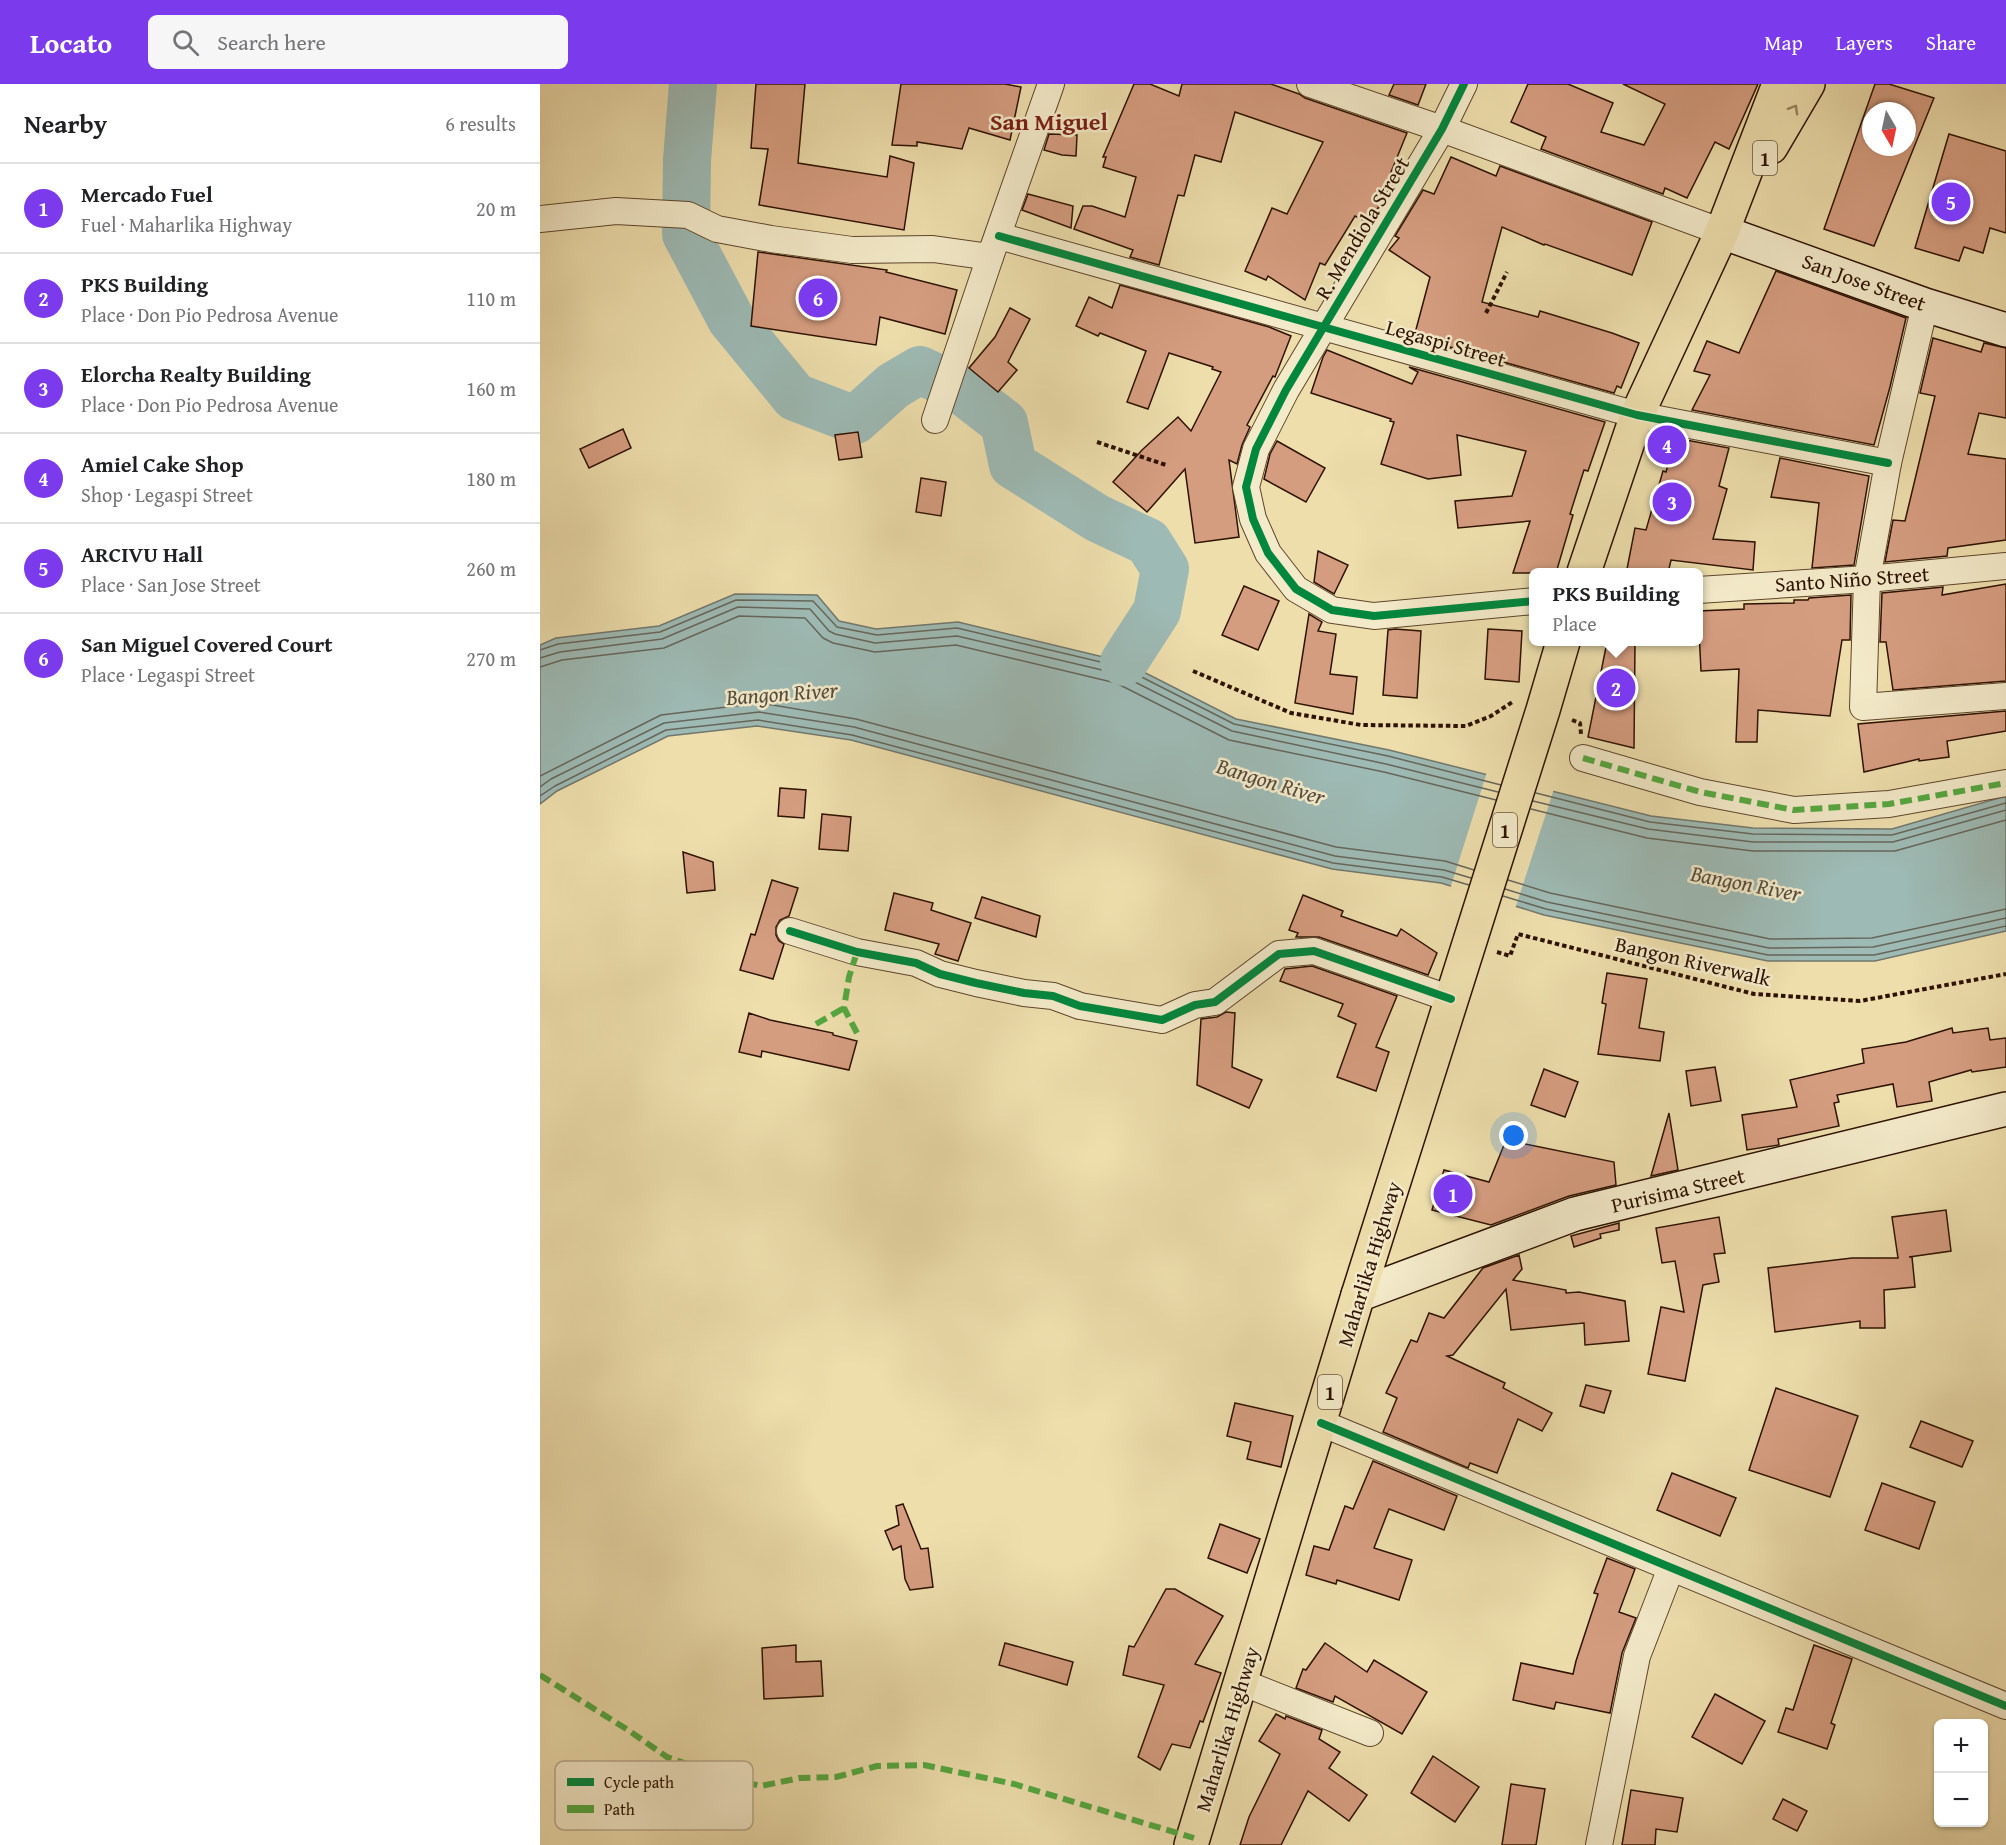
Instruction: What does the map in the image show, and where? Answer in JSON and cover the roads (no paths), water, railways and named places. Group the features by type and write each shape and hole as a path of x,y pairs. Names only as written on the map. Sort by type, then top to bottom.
{"highway":[{"name":"1","path":"1586,568 1637,415 1722,232 1779,84"},
{"name":"1","path":"1722,232 1808,84"},
{"name":"Maharlika Highway","path":"1191,1845 1358,1295 1451,999 1485,947 1542,715 1562,646"}],"street":[{"path":"934,420 1051,84"},
{"path":"1310,84 1442,129 1722,232"},
{"name":"R. Mendiola Street","path":"1464,84 1442,129 1286,390 1256,448 1246,487 1253,519 1268,553 1296,589 1332,610 1374,616 1529,601"},
{"name":"Legaspi Street","path":"540,219 616,211 688,215 717,229 852,250 994,246 1323,328 1637,415 1888,463"},
{"name":"San Jose Street","path":"1722,232 1925,305 2006,330"},
{"path":"1925,305 1888,463 1867,579 1863,707 2006,696"},
{"name":"Santo Niño Street","path":"1703,590 1867,579 2006,566"},
{"path":"1583,758 1700,792 1794,810 1889,804 2006,783"},
{"path":"790,931 857,952 916,963 940,974 976,983 1024,993 1053,996 1080,1006 1162,1020 1195,1005 1215,1002 1279,954 1314,951 1451,999"},
{"name":"Purisima Street","path":"1358,1295 1575,1214 2006,1109"},
{"path":"1321,1423 2006,1706"},
{"path":"1599,1845 1637,1656 1671,1568"},
{"path":"1241,1682 1370,1733"}],"water":[{"name":"Bangon River","path":"735,594 817,595 839,621 876,629 958,622 1124,662 1236,719 1389,750 1651,816 1753,828 1892,829 2006,796 2006,931 1875,961 1768,961 1544,915 1441,883 1332,869 851,740 757,726 668,736 557,791 540,804 540,645 556,638 659,626"}],"waterway":[{"path":"693,84 687,160 686,234 731,319 795,397 855,420 893,386 920,370 960,389 1004,423 1013,465 1097,518 1148,542 1165,569 1157,611 1124,662"}],"place":[{"name":"ARCIVU Hall","path":"1951,202"},
{"name":"San Miguel Covered Court","path":"818,298"},
{"name":"Amiel Cake Shop","path":"1667,445"},
{"name":"Elorcha Realty Building","path":"1672,502"},
{"name":"PKS Building","path":"1616,688"},
{"name":"Mercado Fuel","path":"1453,1194"}],"district":[{"name":"San Miguel","path":"1049,121"}]}
